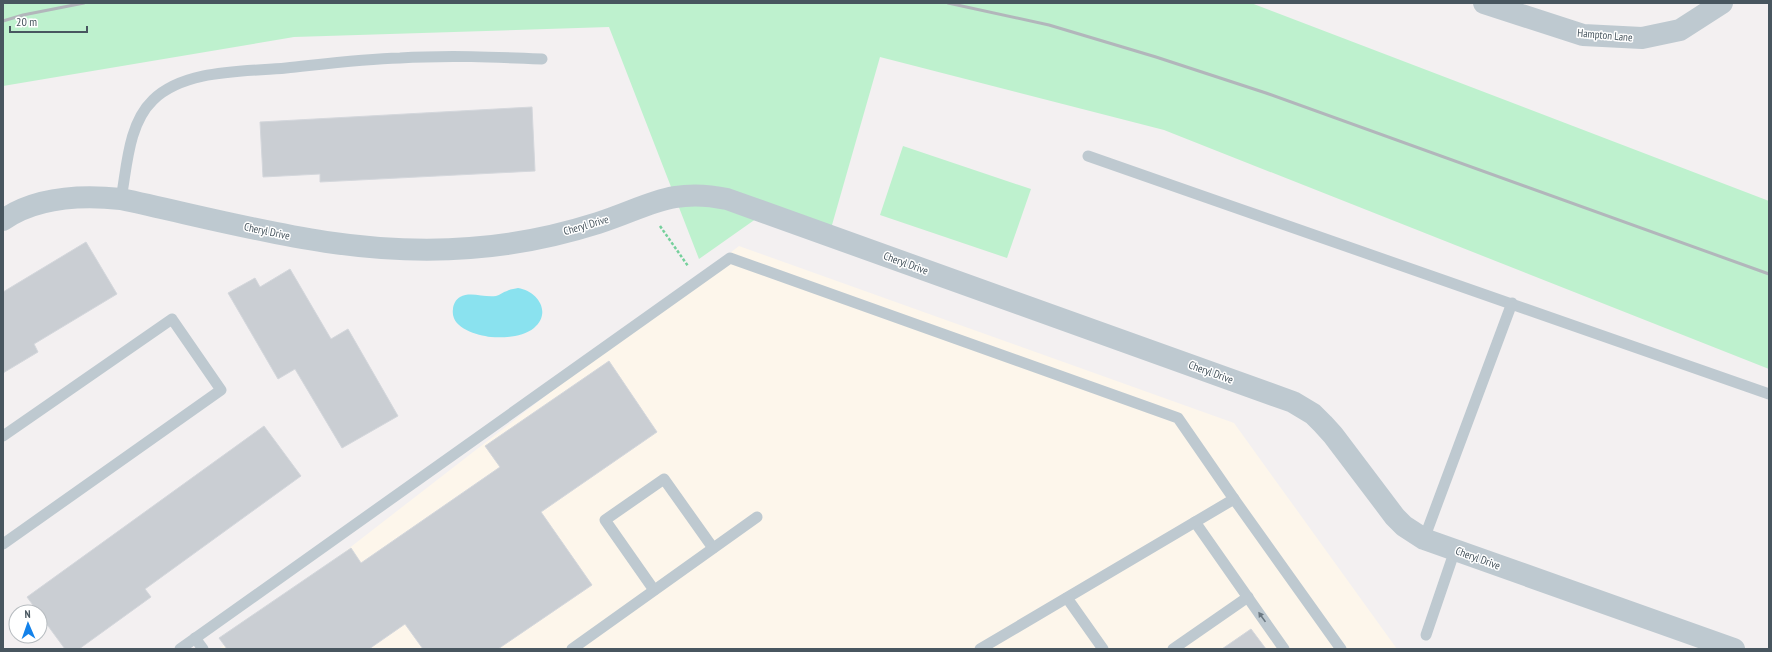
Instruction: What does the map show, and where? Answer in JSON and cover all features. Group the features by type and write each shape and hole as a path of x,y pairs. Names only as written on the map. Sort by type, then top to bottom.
{"street":[{"name":"Hampton Lane","path":"1484,3 1583,35 1642,38 1680,30 1722,3"},
{"name":"Cheryl Drive","path":"3,220 34,205 50,202 84,197 121,199 318,242 361,248 407,250 470,248 517,242 599,223 644,205 686,195 713,196 727,199 1293,402 1314,414 1333,435 1395,517 1404,526 1424,539 1734,649"}],"lane":[{"path":"121,199 131,144 140,117 146,108 158,96 187,80 218,74 376,59 447,56 542,59"},
{"path":"1088,156 1769,394"},
{"path":"180,649 730,258 1178,418 1341,649"},
{"path":"1424,539 1512,303"},
{"path":"3,436 172,319 221,390 3,544"},
{"path":"654,590 605,520 664,479 713,548"},
{"path":"980,649 1234,499"},
{"path":"572,649 757,517"},
{"path":"1195,522 1284,649"},
{"path":"1426,635 1455,550"},
{"path":"1173,649 1248,597"},
{"path":"1067,598 1103,649"},
{"path":"195,638 203,649"}],"path":[{"path":"644,205 698,280"}],"shaded area":[{"path":"739,246 1234,423 1397,649 219,649"}],"green space":[{"path":"3,3 1251,3 1769,201 1769,369 1164,130 880,57 828,239 760,216 699,259 609,27 294,37 3,86"},
{"path":"903,146 1031,189 1007,258 880,215"}],"water":[{"path":"518,288 531,293 537,298 542,310 542,316 539,322 530,331 513,336 491,337 465,329 460,326 453,316 454,304 464,295 496,296"}],"building":[{"path":"532,107 535,171 320,182 320,174 263,177 260,122"},
{"path":"86,242 117,294 34,344 38,352 3,373 3,292"},
{"path":"290,269 331,339 348,329 398,416 342,448 295,369 278,379 228,293 255,278 260,287"},
{"path":"609,361 657,432 541,512 592,585 498,649 423,649 405,624 369,649 227,649 219,638 351,548 361,563 500,467 485,446"},
{"path":"264,426 301,476 145,589 151,597 79,649 65,649 48,626 48,604 32,604 27,597"},
{"path":"1251,629 1266,649 1222,649"}],"railway":[{"path":"3,21 23,15 84,3"},
{"path":"948,3 1049,25 1156,57 1266,93 1769,274"}]}
